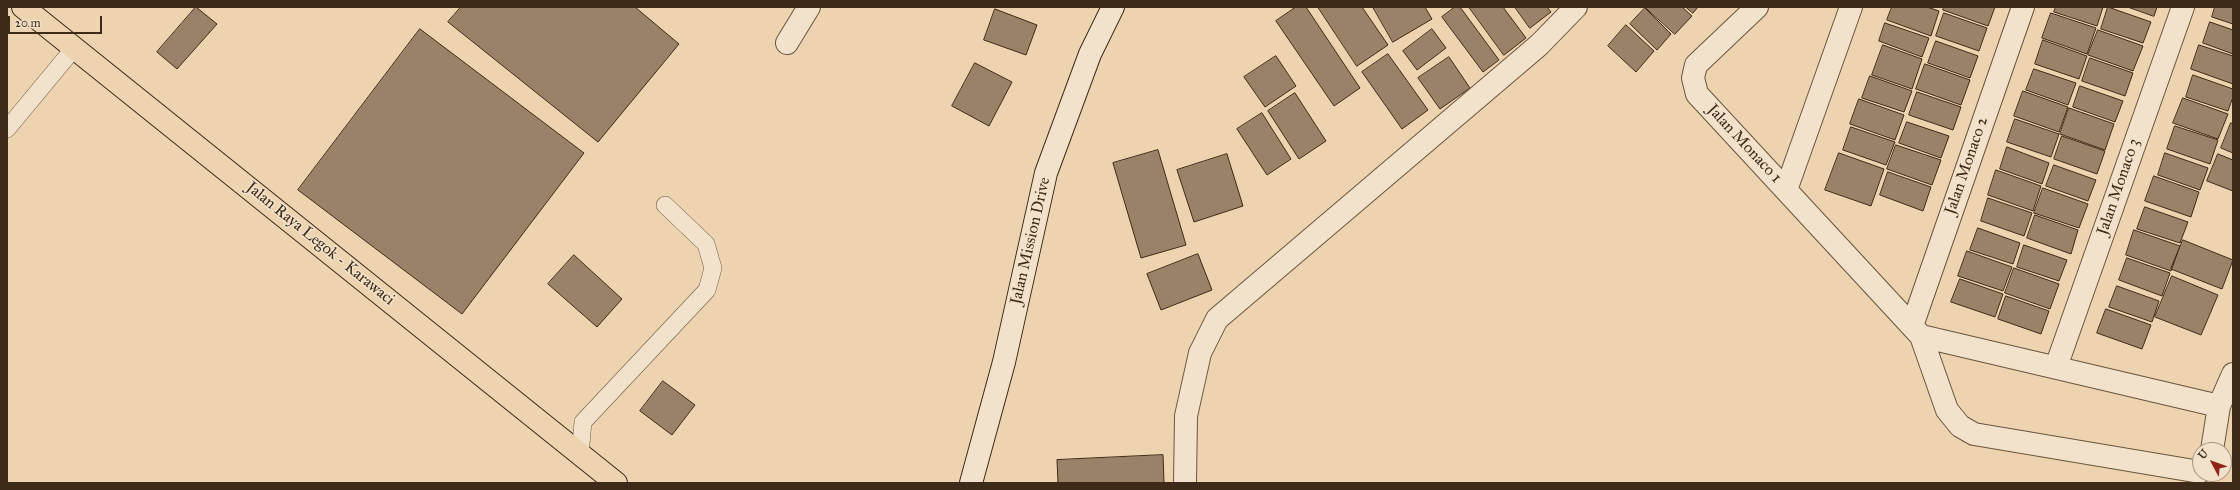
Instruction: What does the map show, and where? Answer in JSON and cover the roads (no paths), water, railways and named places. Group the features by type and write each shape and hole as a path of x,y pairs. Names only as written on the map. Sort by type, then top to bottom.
{"main road":[{"name":"Jalan Raya Legok - Karawaci","path":"23,7 75,47 616,483"}],"street":[{"path":"787,43 809,7"},
{"name":"Jalan Mission Drive","path":"971,483 1004,362 1046,173 1090,54 1113,7"},
{"path":"1185,483 1186,416 1200,353 1217,319 1539,45 1576,7"},
{"name":"Jalan Monaco 1","path":"1757,7 1700,60 1694,70 1693,86 1697,94 1786,190 1852,7"},
{"name":"Jalan Monaco 2","path":"1916,331 2023,7"},
{"name":"Jalan Monaco 3","path":"2056,367 2183,7"},
{"path":"1786,190 1916,331 1947,410 1955,421 1965,430 1974,434 2192,471"},
{"path":"1916,331 2056,367 2220,406"},
{"path":"2213,442 2220,406 2232,378"}],"lane":[{"path":"7,129 75,47"},
{"path":"580,454 583,422 707,290 713,268 706,244 665,205"}]}
